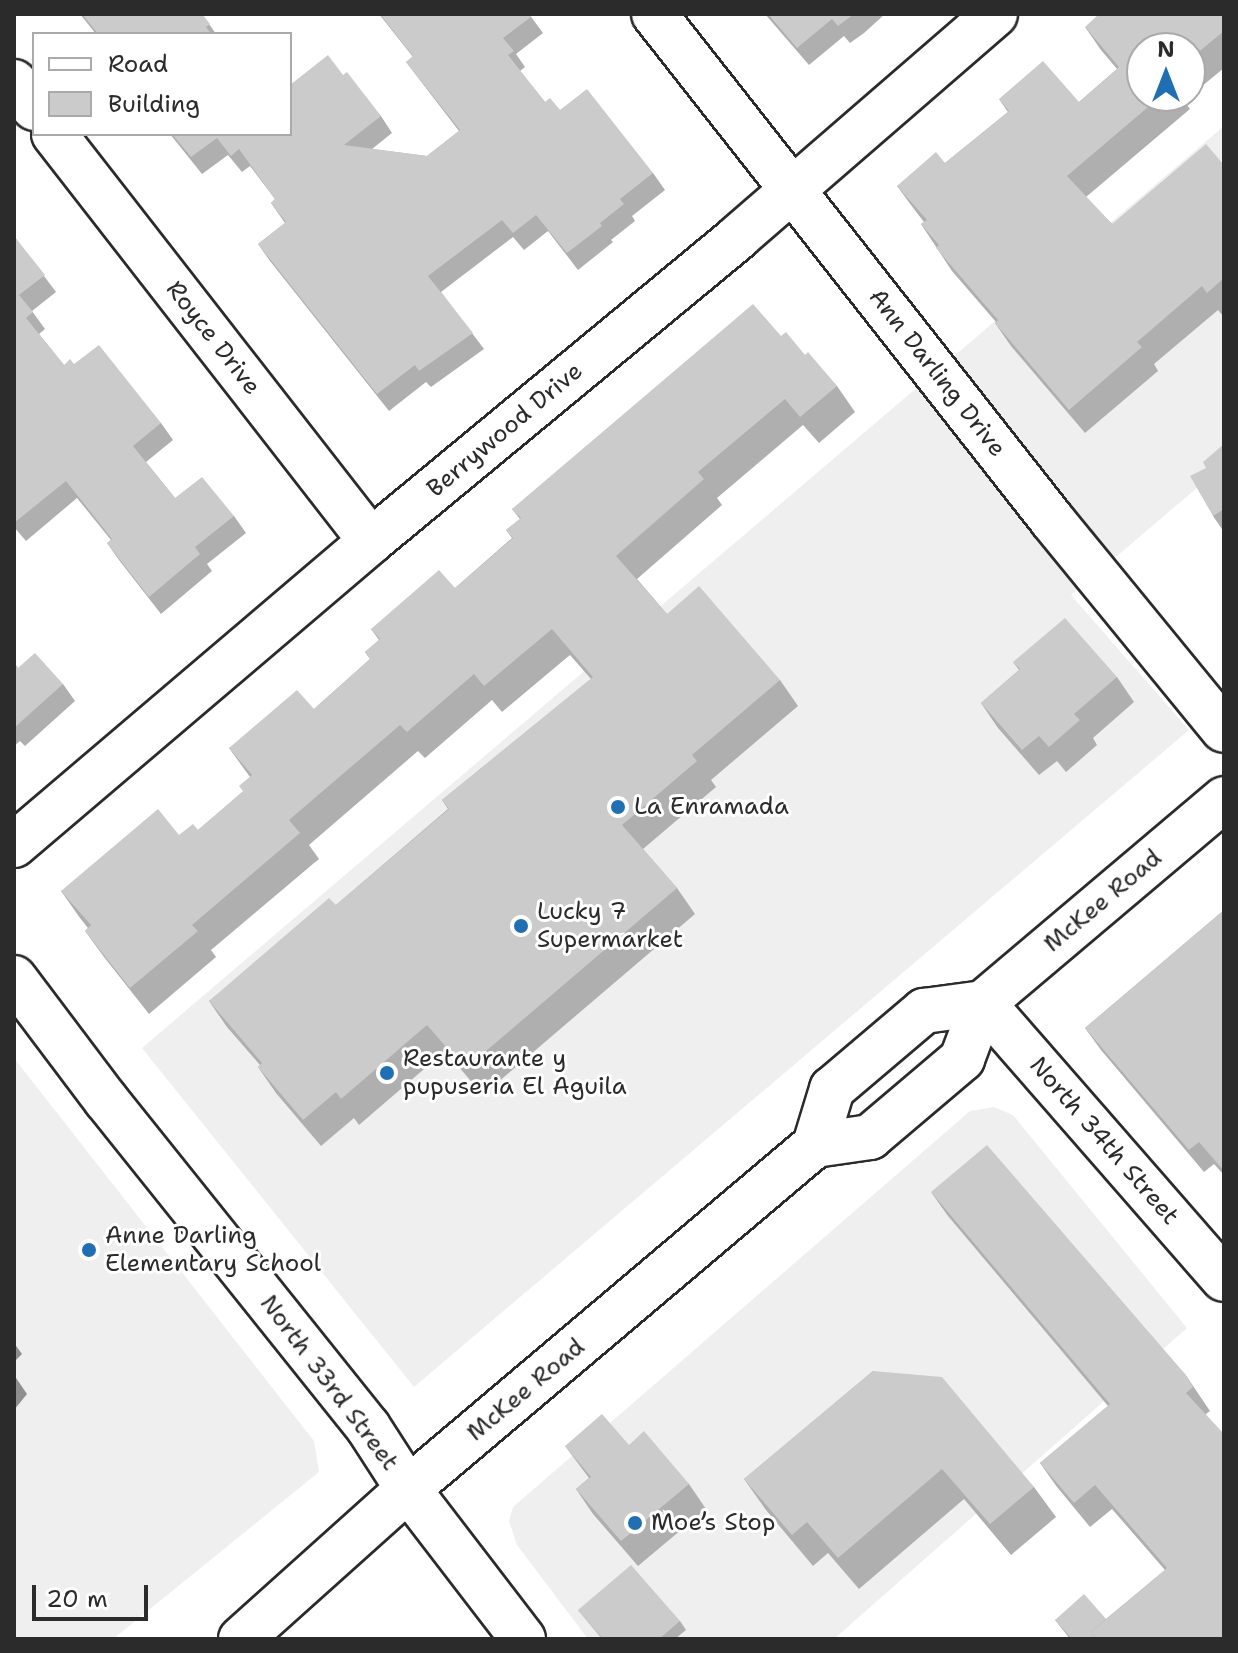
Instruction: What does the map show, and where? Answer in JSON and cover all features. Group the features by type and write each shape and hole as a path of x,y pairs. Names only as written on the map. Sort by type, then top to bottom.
{"street":[{"name":"Ann Darling Drive","path":"654,14 1052,520 1224,730"},
{"name":"Berrywood Drive","path":"14,845 371,541 794,189 995,14"},
{"path":"14,82 32,105"},
{"name":"Royce Drive","path":"56,136 371,541"},
{"name":"McKee Road","path":"241,1639 408,1489 815,1145 870,1137 962,1059 983,1003 1224,799"},
{"name":"North 33rd Street","path":"14,978 106,1100 368,1427 408,1489 523,1639"},
{"path":"815,1145 832,1089 924,1011 983,1003"},
{"name":"North 34th Street","path":"983,1003 1224,1279"}],"shaded area":[{"path":"1224,126 1224,465 1071,595 1189,730 414,1387 142,1048"},
{"name":"Anne Darling Elementary School","path":"14,1058 314,1441 319,1472 113,1639 14,1639"},
{"path":"994,1107 1013,1115 1187,1328 834,1639 588,1639 517,1545 509,1521 513,1507 970,1111"}],"building":[{"path":"82,14 202,14 210,24 206,27 210,32 96,32"},
{"path":"380,14 529,14 531,17 503,38 514,51 508,55 545,102 550,98 560,110 587,89 653,173 620,199 624,204 600,223 602,226 567,253 536,215 513,233 502,220 428,276 473,333 419,371 415,365 377,394 258,244 286,222 271,203 275,199 239,149 231,156 217,138 191,157 174,136 292,136 292,83 328,55 343,75 347,72 381,116 344,145 427,156 460,130 406,62 413,56"},
{"path":"768,14 854,14 838,26 832,19 797,48"},
{"path":"1099,14 1224,14 1224,31 1206,46 1206,32 1126,32 1126,112 1142,112 1067,176 1112,224 1206,144 1224,165 1224,278 1207,293 1202,286 1137,342 1142,347 1069,410 936,248 939,245 921,224 927,220 897,186 936,152 945,163 1009,111 999,99 1043,61 1079,102 1119,67 1085,27"},
{"path":"14,236 45,275 19,295 33,312 26,318 64,365 70,359 74,364 99,345 161,423 133,446 175,498 202,477 234,516 195,547 200,554 149,597 107,543 112,539 66,481 14,523"},
{"path":"753,304 781,336 786,332 805,355 808,352 837,386 800,417 785,399 698,472 704,479 616,556 667,614 699,586 780,680 692,755 697,761 622,825 677,888 465,1069 427,1025 341,1099 336,1092 303,1120 258,1067 262,1063 209,1001 329,898 336,905 449,809 442,800 593,677 552,629 484,686 474,674 407,732 400,725 289,820 300,833 192,925 198,931 130,988 85,931 91,925 61,891 158,809 179,835 193,824 198,830 243,791 239,786 252,775 229,748 297,690 314,709 370,659 365,652 380,639 371,629 439,570 455,588 513,538 506,530 521,518 512,509"},
{"path":"1224,444 1224,509 1213,516 1190,476 1206,468 1203,462"},
{"path":"1065,618 1117,677 1074,714 1080,720 1049,747 1039,736 1022,750 981,703 1020,669 1013,662"},
{"path":"35,653 63,684 14,728 14,662 18,668"},
{"path":"1224,910 1224,1171 1199,1142 1189,1150 1085,1028"},
{"path":"987,1145 1185,1374 1193,1387 1186,1393 1224,1434 1224,1639 1097,1639 1091,1632 1167,1568 1095,1485 1074,1503 1040,1463 1110,1404 931,1192"},
{"path":"873,1371 942,1377 1034,1487 990,1524 942,1469 838,1558 807,1522 792,1535 744,1479"},
{"path":"602,1414 629,1445 644,1431 689,1484 621,1541 576,1489 591,1477 565,1446"},
{"path":"631,1565 680,1621 659,1639 603,1639 578,1610"},
{"path":"1084,1594 1106,1619 1091,1632 1095,1637 1092,1639 1072,1639 1055,1620"}],"place":[{"name":"La Enramada","path":"618,807"},
{"name":"Lucky 7 Supermarket","path":"521,926"},
{"name":"Restaurante y pupuseria El Aguila","path":"387,1073"},
{"name":"Anne Darling Elementary School","path":"89,1250"},
{"name":"Moe’s Stop","path":"635,1523"}]}
